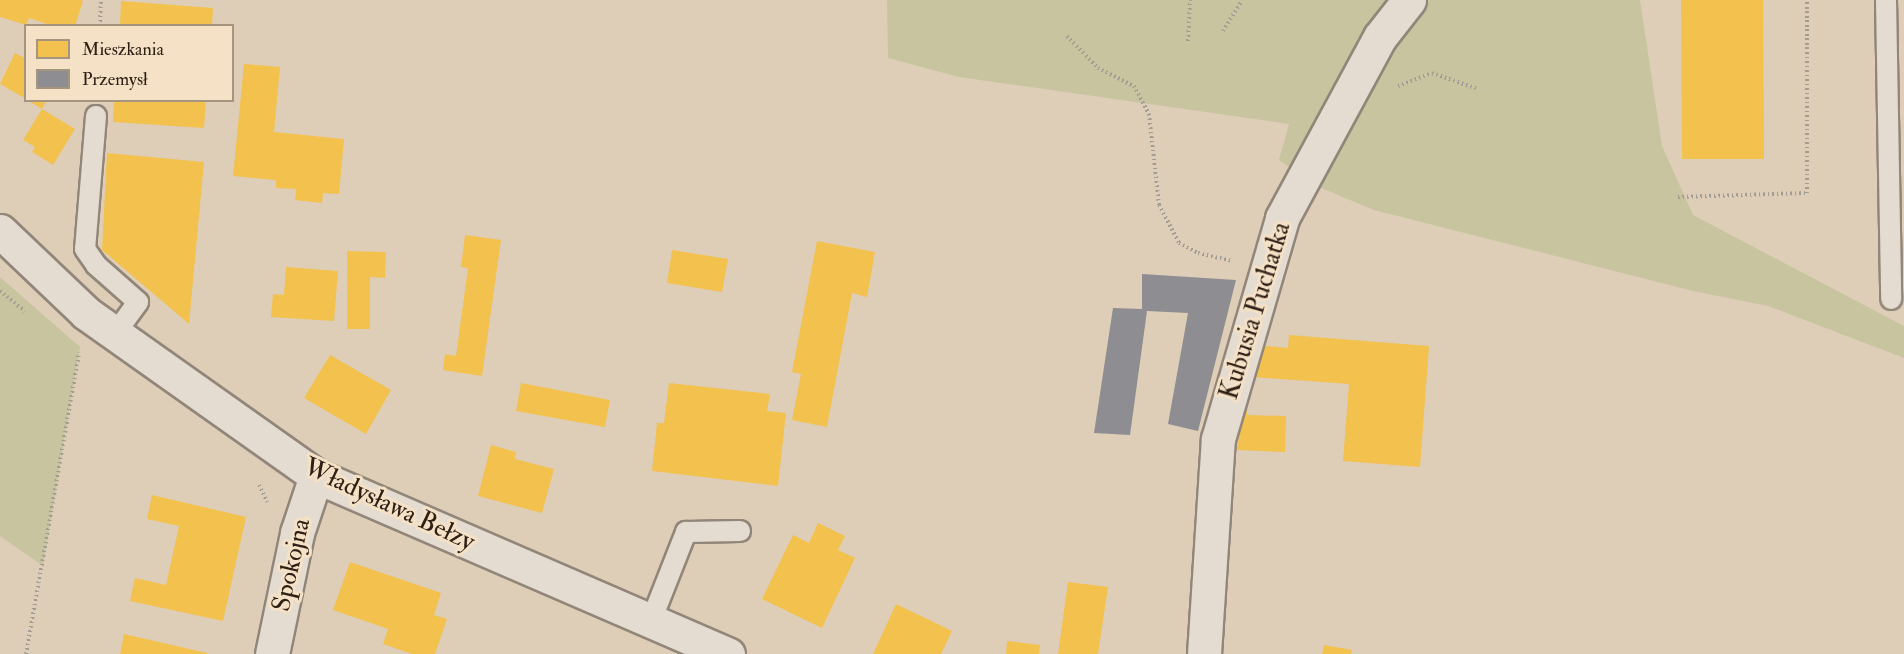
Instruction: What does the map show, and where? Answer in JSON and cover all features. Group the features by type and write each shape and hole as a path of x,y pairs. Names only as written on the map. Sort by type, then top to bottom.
{"street":[{"name":"Kubusia Puchatka","path":"1204,654 1218,438 1282,218 1380,36 1409,0"},
{"name":"Władysława Bełzy","path":"0,231 86,313 316,476 728,654"},
{"name":"Spokojna","path":"272,654 297,533 316,476"}],"lane":[{"path":"1886,0 1891,298"},
{"path":"96,116 85,249 96,265 138,302 115,334"},
{"path":"651,621 686,532 740,531"}],"path":[{"path":"100,24 101,0"},
{"path":"1188,41 1190,0"},
{"path":"1223,31 1242,0"},
{"path":"1678,197 1807,193 1807,0"},
{"path":"1067,36 1098,68 1134,86 1149,114 1159,205 1179,243 1198,253 1267,270"},
{"path":"1389,92 1407,80 1432,73 1478,89"},
{"path":"0,291 35,319"},
{"path":"26,654 86,313"},
{"path":"70,347 88,360"},
{"path":"252,476 264,491 271,513"}],"shaded area":[{"path":"887,0 1640,0 1662,146 1693,215 1904,326 1904,358 1768,306 1693,291 1374,210 1321,188 1279,160 1289,124 959,77 888,58"},
{"path":"0,277 80,347 43,566 0,536"}],"building: Mieszkania":[{"path":"0,0 83,1 76,24 47,24 29,18 24,24 0,17"},
{"path":"1681,0 1763,0 1764,159 1682,159"},
{"path":"121,1 213,8 212,24 120,24"},
{"path":"15,53 24,58 24,98 0,84"},
{"path":"244,64 280,67 274,132 344,139 339,194 323,193 322,203 295,200 296,189 276,188 276,180 233,176"},
{"path":"30,102 46,102 42,109"},
{"path":"114,102 206,102 204,128 113,122"},
{"path":"42,109 75,129 53,165 32,152 35,147 23,140"},
{"path":"107,153 204,162 189,324 102,250"},
{"path":"465,235 501,240 482,376 443,370 445,354 456,356 468,268 461,267"},
{"path":"817,241 875,252 867,297 852,293 827,427 792,420 801,374 792,372"},
{"path":"672,250 728,259 722,292 667,283"},
{"path":"347,251 386,252 385,278 370,277 370,329 347,329"},
{"path":"286,267 338,271 334,321 271,317 273,294 284,295"},
{"path":"1289,335 1429,346 1420,467 1343,461 1349,384 1252,377 1255,345 1288,348"},
{"path":"330,355 391,390 366,434 304,398"},
{"path":"521,383 610,400 605,427 516,411"},
{"path":"669,383 770,394 767,411 786,413 778,486 652,471 657,423 664,423"},
{"path":"1243,411 1247,411 1247,415 1286,416 1285,452 1237,450"},
{"path":"491,445 516,452 515,459 554,469 542,513 478,496"},
{"path":"152,495 246,517 223,621 130,601 135,578 166,585 179,526 147,519"},
{"path":"818,523 845,536 838,550 855,558 822,628 762,599 793,535 809,543"},
{"path":"350,562 441,593 434,615 447,619 435,654 412,654 383,644 388,629 333,610"},
{"path":"1068,582 1108,587 1098,654 1058,654"},
{"path":"896,604 952,631 941,654 873,654"},
{"path":"124,634 207,653 207,654 120,654"},
{"path":"1007,641 1040,645 1039,654 1006,654"},
{"path":"1324,645 1352,650 1351,654 1322,654"}],"building: Przemysł":[{"path":"1142,274 1236,280 1198,431 1168,424 1188,313 1147,311 1130,435 1094,433 1113,308 1142,309"}]}
